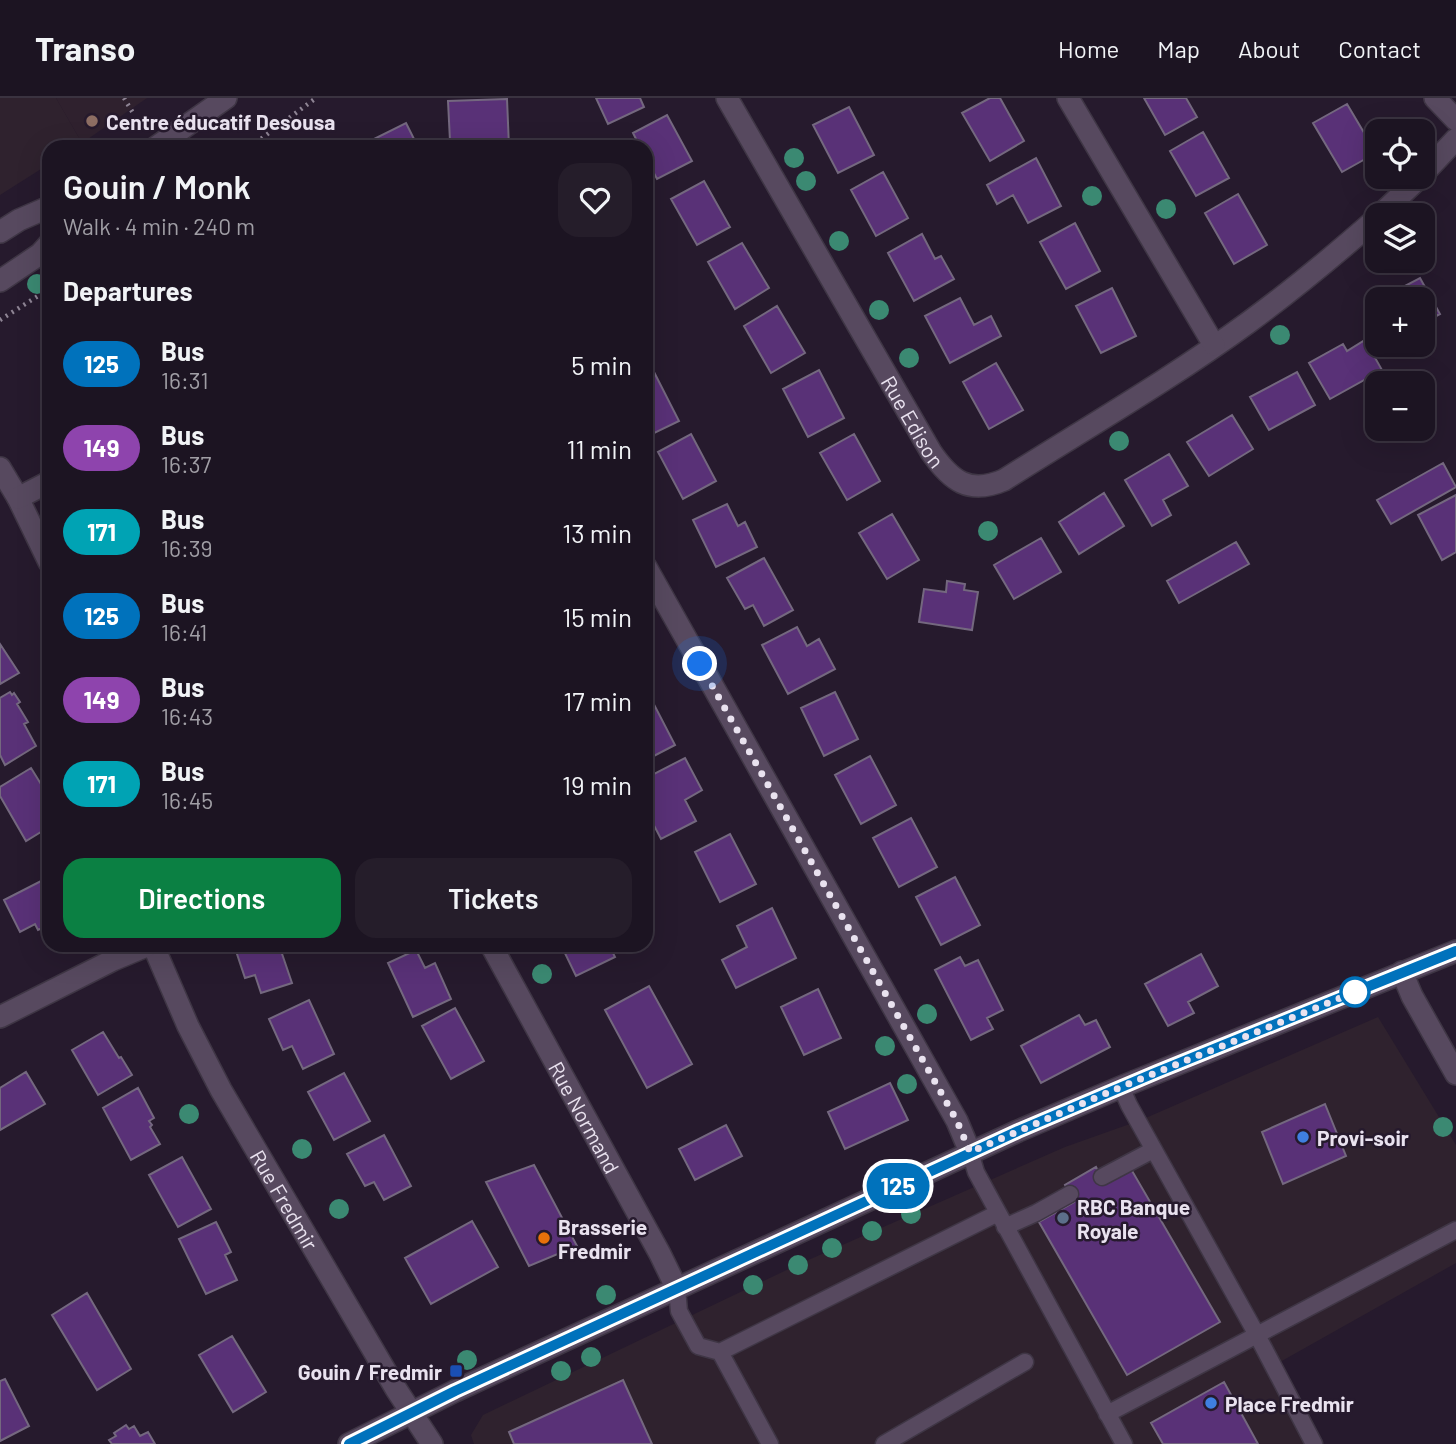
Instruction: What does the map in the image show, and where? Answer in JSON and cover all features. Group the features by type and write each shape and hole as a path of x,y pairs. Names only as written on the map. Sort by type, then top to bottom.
{"street":[{"name":"Rue Edison","path":"727,98 931,452 945,471 961,483 983,486 1004,480 1159,383 1252,320 1316,271 1365,228"},
{"path":"1069,98 1214,345"},
{"path":"1436,98 1456,120"},
{"path":"165,140 213,102"},
{"name":"Rue Edison","path":"1435,161 1456,139"},
{"name":"Rue Edison","path":"1393,203 1407,189"},
{"path":"0,232 42,210"},
{"path":"0,281 42,252"},
{"path":"0,468 42,548"},
{"path":"18,498 42,486"},
{"path":"653,579 957,1121 970,1152"},
{"path":"349,1444 411,1412 970,1152 1121,1087 1456,951"},
{"path":"0,1017 133,952"},
{"name":"Rue Fredmir","path":"154,952 215,1080 396,1389 432,1444"},
{"name":"Rue Normand","path":"495,952 677,1289"},
{"path":"1402,972 1412,996 1456,1074"}],"lane":[{"path":"1121,1087 1314,1444"},
{"path":"1101,1177 1153,1150"},
{"path":"970,1152 976,1172 1001,1220 1124,1444"},
{"path":"677,1289 679,1311 698,1346 720,1352 1001,1220 1036,1213 1070,1194"},
{"path":"1107,1414 1456,1230"},
{"path":"720,1352 770,1444"},
{"path":"884,1444 1025,1362"}],"path":[{"path":"124,98 133,113"},
{"path":"259,140 316,98"},
{"path":"0,320 42,293"}],"shaded area":[{"path":"0,98 56,98 80,140 42,140 42,168 0,195"},
{"name":"Centre éducatif Desousa","path":"56,98 147,98 86,140 80,140"},
{"path":"1378,1017 1456,1145 1456,1263 1280,1362 1323,1444 474,1444 471,1435 483,1415 797,1265 1065,1147 1141,1120"}],"building":[{"path":"596,98 640,98 644,107 608,124"},
{"path":"990,98 1000,98 1024,141 990,161 962,113"},
{"path":"1144,98 1186,98 1197,117 1165,135"},
{"path":"507,99 509,140 450,140 448,101"},
{"path":"1347,104 1365,134 1365,159 1342,172 1313,123"},
{"path":"849,107 874,155 838,173 813,125"},
{"path":"667,115 692,161 657,179 653,171 653,140 636,140 633,133"},
{"path":"406,123 414,140 372,140"},
{"path":"1203,132 1229,178 1196,196 1170,151"},
{"path":"1036,158 1061,206 1028,223 1013,195 997,204 987,185"},
{"path":"883,172 908,218 876,236 851,190"},
{"path":"704,181 730,227 697,245 671,199"},
{"path":"1238,194 1267,245 1234,264 1205,213"},
{"path":"1075,223 1100,271 1066,289 1040,242"},
{"path":"922,234 935,259 941,256 954,279 914,301 888,253"},
{"path":"742,243 769,288 735,309 708,262"},
{"path":"1420,278 1425,287 1403,287"},
{"path":"1112,288 1136,336 1101,353 1076,306"},
{"path":"960,298 974,325 991,316 1001,336 950,363 925,316"},
{"path":"777,306 805,353 771,373 744,326"},
{"path":"1365,340 1365,357 1375,357 1382,370 1365,371 1365,379 1330,399 1309,363 1343,344 1347,351"},
{"path":"996,363 1023,410 989,429 963,382"},
{"path":"819,370 844,418 808,437 783,389"},
{"path":"653,372 679,421 653,434"},
{"path":"1297,372 1315,405 1269,430 1250,397"},
{"path":"1232,415 1253,449 1209,476 1187,442"},
{"path":"691,434 716,481 683,499 658,452"},
{"path":"854,434 880,481 847,500 820,453"},
{"path":"1169,454 1188,486 1163,500 1171,515 1152,526 1125,480"},
{"path":"1443,463 1456,487 1391,524 1377,500"},
{"path":"1104,493 1124,526 1079,554 1059,522"},
{"path":"1456,495 1456,552 1442,560 1418,515"},
{"path":"727,504 738,526 745,522 757,547 716,567 693,520"},
{"path":"892,514 919,560 887,579 859,533"},
{"path":"1041,538 1061,572 1014,599 994,565"},
{"path":"1236,542 1249,564 1179,603 1167,581"},
{"path":"764,558 793,610 764,626 753,605 745,609 727,578"},
{"path":"947,581 965,584 964,590 978,592 972,630 919,622 924,589 946,592"},
{"path":"797,627 807,646 819,639 835,669 788,694 762,645"},
{"path":"0,644 19,673 0,684"},
{"path":"10,692 12,695 14,693 20,702 17,704 28,722 24,724 36,746 5,765 0,755 0,698"},
{"path":"835,692 858,739 824,756 801,708"},
{"path":"653,703 675,745 653,756"},
{"path":"870,756 896,805 861,824 835,775"},
{"path":"685,758 702,790 685,800 696,821 661,839 653,824 653,774"},
{"path":"31,768 42,786 42,831 26,841 0,796 0,787"},
{"path":"911,818 937,867 899,887 873,838"},
{"path":"730,834 756,884 720,902 695,852"},
{"path":"955,877 980,925 941,945 916,897"},
{"path":"42,881 42,928 38,930 35,924 20,932 4,900"},
{"path":"772,908 796,958 736,988 722,960 747,947 737,926"},
{"path":"236,952 281,952 292,983 261,993 255,975 245,978"},
{"path":"417,952 425,968 435,963 451,999 413,1017 388,963"},
{"path":"564,952 612,952 615,957 576,976"},
{"path":"1201,954 1218,986 1188,1002 1194,1013 1168,1026 1145,984"},
{"path":"960,957 965,966 978,960 1003,1010 987,1018 993,1029 971,1040 935,970"},
{"path":"649,986 692,1064 647,1088 605,1010"},
{"path":"818,989 841,1038 804,1055 781,1007"},
{"path":"309,1000 334,1054 303,1069 292,1046 283,1050 269,1019"},
{"path":"455,1008 484,1061 451,1079 422,1026"},
{"path":"1079,1015 1085,1025 1096,1020 1110,1047 1041,1083 1021,1046"},
{"path":"103,1032 132,1075 98,1095 72,1050"},
{"path":"26,1072 45,1104 0,1130 0,1088"},
{"path":"344,1073 370,1121 334,1140 308,1092"},
{"path":"890,1083 908,1120 845,1149 828,1112"},
{"path":"138,1088 154,1118 149,1121 152,1125 150,1127 160,1144 131,1160 103,1108"},
{"path":"1325,1104 1346,1156 1283,1184 1262,1132"},
{"path":"726,1125 742,1156 695,1180 679,1149"},
{"path":"384,1135 411,1186 384,1200 374,1182 365,1186 347,1154"},
{"path":"182,1157 211,1209 178,1227 149,1175"},
{"path":"534,1165 577,1246 529,1266 486,1182"},
{"path":"1096,1167 1105,1184 1131,1169 1220,1322 1127,1375 1039,1222 1074,1202 1065,1185"},
{"path":"472,1221 498,1267 431,1304 405,1258"},
{"path":"216,1222 231,1252 225,1255 237,1280 206,1294 179,1239"},
{"path":"87,1293 131,1369 97,1390 52,1315"},
{"path":"232,1336 266,1392 233,1412 199,1355"},
{"path":"5,1379 29,1426 0,1441 0,1381"},
{"path":"623,1380 652,1444 514,1444 509,1432"},
{"name":"Place Fredmir","path":"1224,1382 1258,1444 1163,1444 1151,1423"},
{"path":"126,1425 129,1429 134,1426 140,1436 148,1432 155,1444 112,1444 109,1440 116,1436 114,1433"}],"bus line":[{"name":"125","path":"349,1444 455,1391 1018,1131 1456,951"}],"place":[{"name":"Centre éducatif Desousa","path":"92,121"},
{"name":"Provi-soir","path":"1303,1137"},
{"name":"RBC Banque Royale","path":"1063,1218"},
{"name":"Brasserie Fredmir","path":"544,1238"},
{"name":"Gouin / Fredmir","path":"456,1371"},
{"name":"Place Fredmir","path":"1211,1403"}],"route":[{"path":"700,664 957,1121 970,1152 1355,992"}]}
